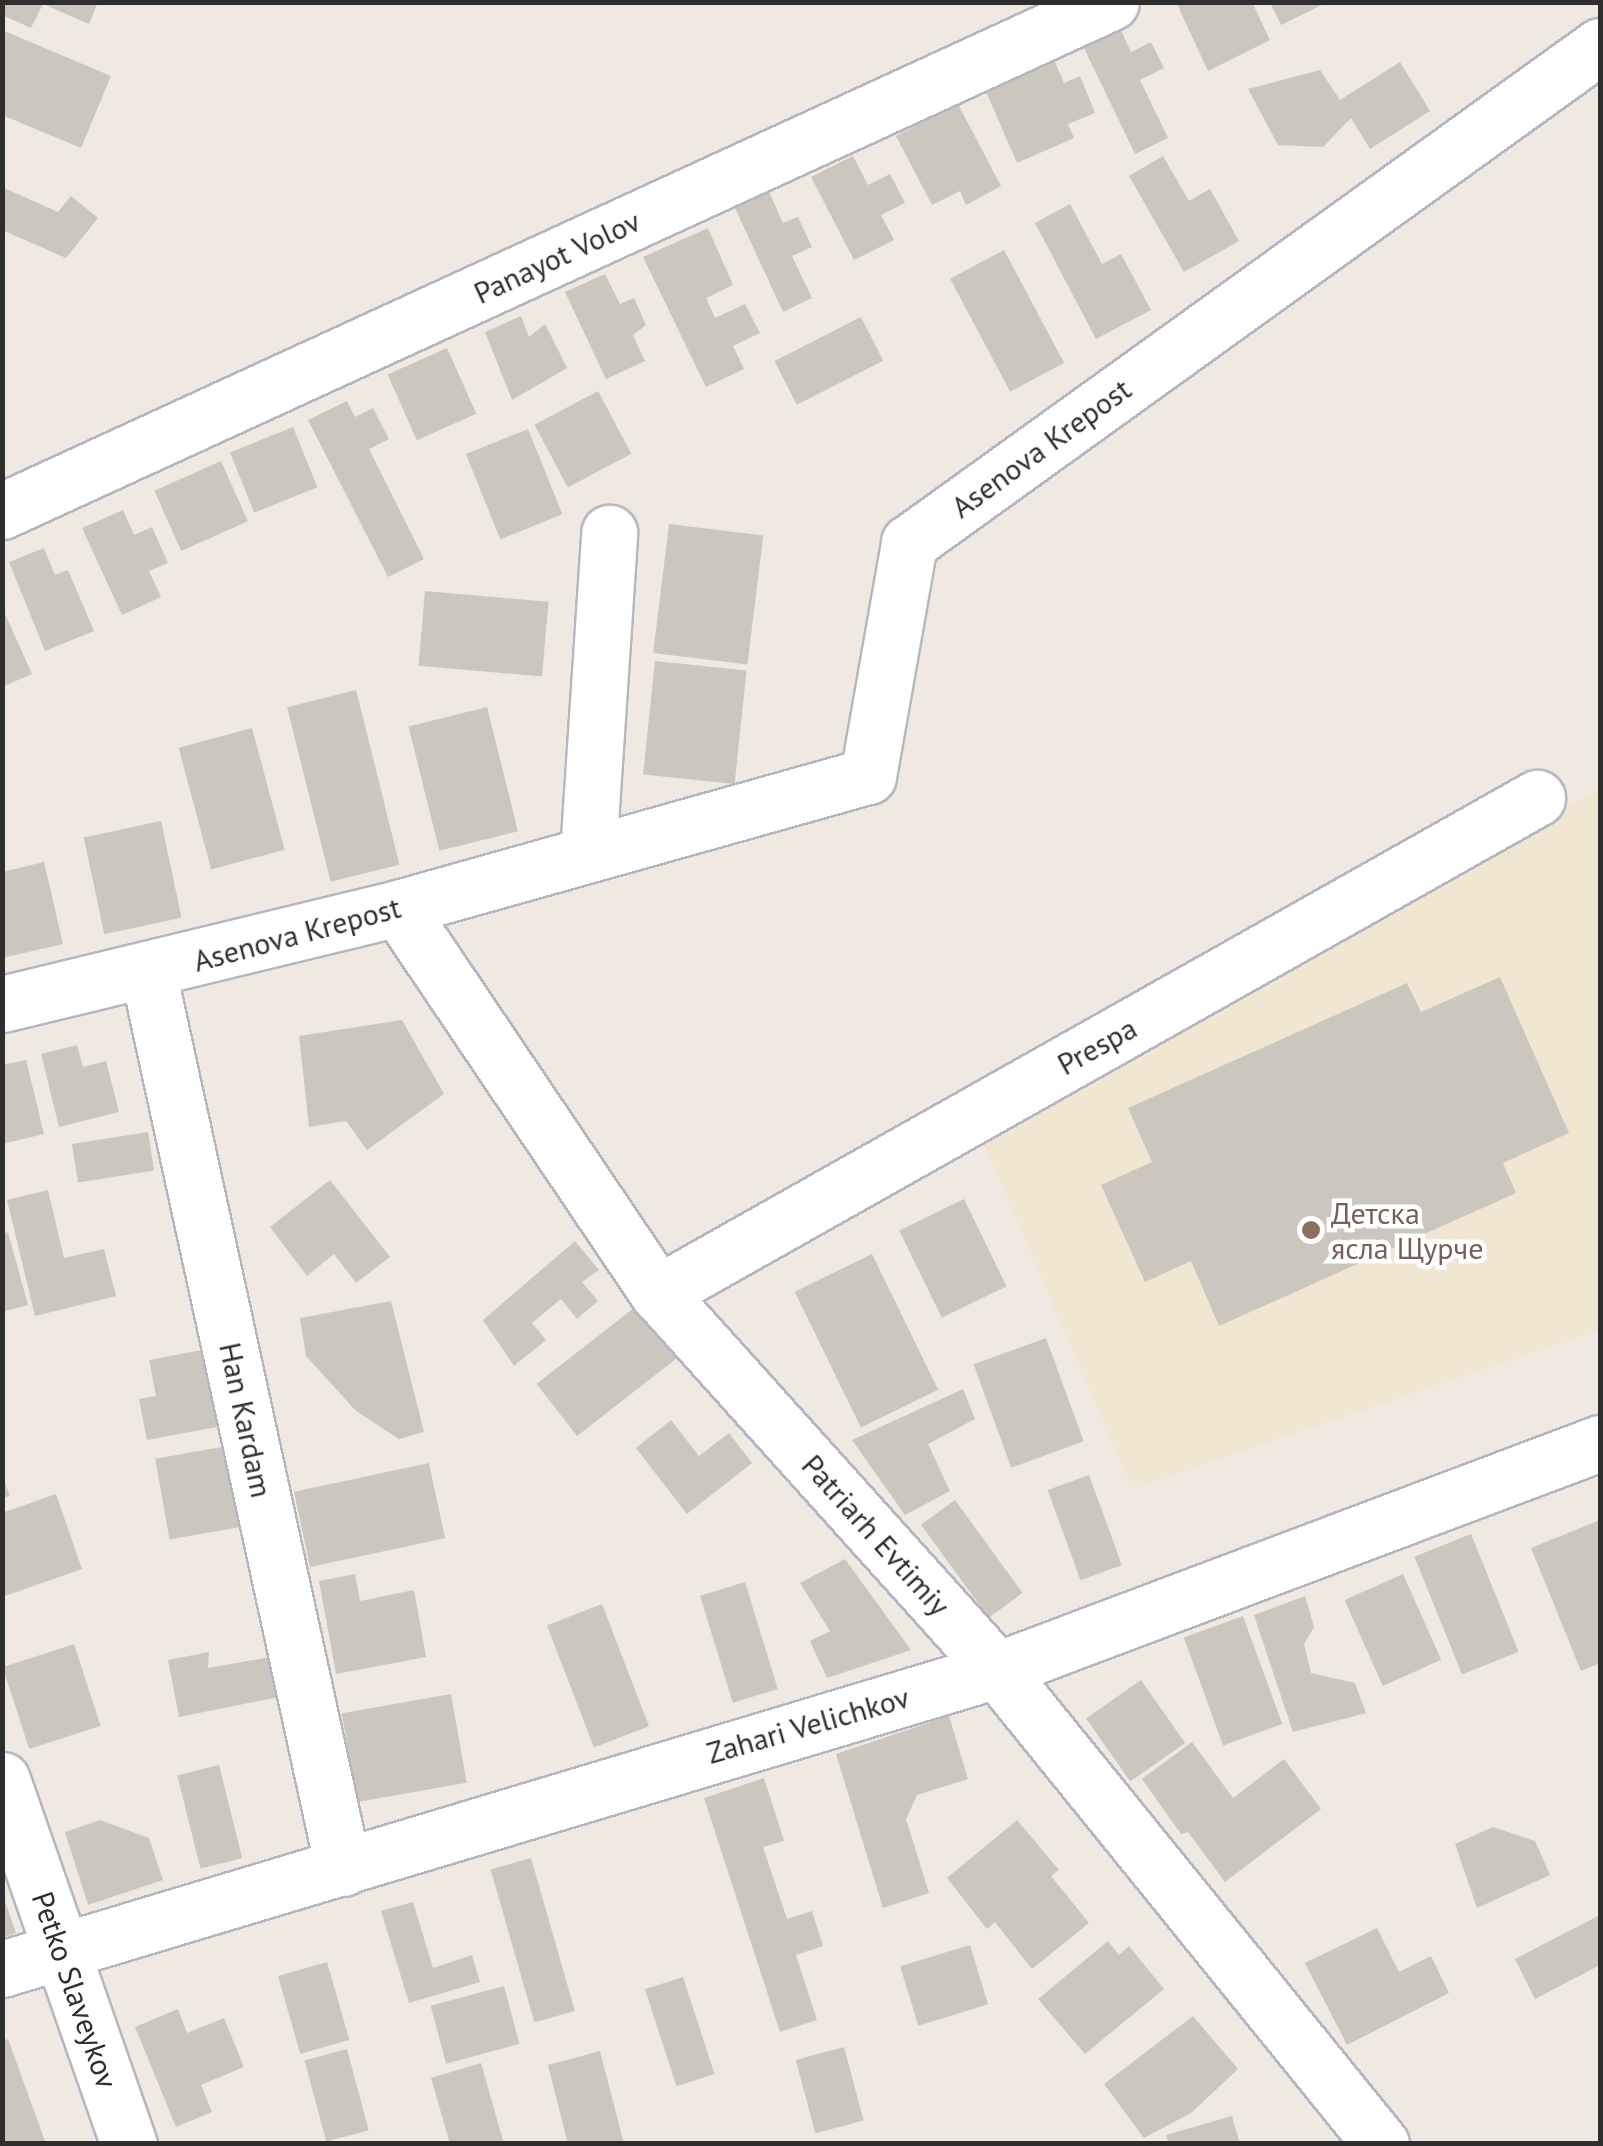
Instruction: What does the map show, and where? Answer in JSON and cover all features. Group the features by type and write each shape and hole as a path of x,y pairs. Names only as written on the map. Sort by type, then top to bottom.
{"street":[{"name":"Panayot Volov","path":"2,511 1111,2"},
{"name":"Asenova Krepost","path":"2,1004 148,972 398,908 868,776 909,543 1600,46"},
{"path":"588,853 609,534"},
{"name":"Prespa","path":"658,1294 1537,798"},
{"name":"Patriarh Evtimiy","path":"398,908 658,1294 997,1670 1381,2144"},
{"name":"Han Kardam","path":"148,972 343,1868"},
{"name":"Zahari Velichkov","path":"2,1969 997,1670 1600,1443"},
{"name":"Petko Slaveykov","path":"2,1780 129,2144"}],"shaded area":[{"name":"Детска ясла Щурче","path":"1600,788 1600,1330 1132,1489 978,1130"}],"building":[{"path":"2,2 98,2 89,24 43,4 31,28 2,15"},
{"path":"1176,2 1252,2 1270,40 1208,71"},
{"path":"1270,2 1328,2 1281,25"},
{"path":"1119,26 1131,52 1151,42 1164,68 1140,80 1168,138 1135,154 1082,44"},
{"path":"2,30 111,76 81,148 2,115"},
{"path":"1053,57 1064,83 1080,76 1095,113 1068,124 1074,138 1017,163 984,87"},
{"path":"1400,62 1430,111 1370,149 1351,118 1323,147 1278,145 1248,89 1320,70 1340,100"},
{"path":"958,104 1001,186 966,205 960,191 932,205 896,136"},
{"path":"853,156 868,185 890,174 905,203 881,215 894,240 854,260 811,177"},
{"path":"1163,156 1189,201 1210,189 1239,241 1184,272 1129,176"},
{"path":"2,187 58,212 71,196 98,218 66,258 2,230"},
{"path":"769,192 783,223 798,217 812,247 792,256 812,298 783,312 735,208"},
{"path":"1070,204 1102,264 1121,254 1151,310 1096,339 1035,223"},
{"path":"708,228 733,285 706,298 715,318 745,304 760,333 733,346 744,369 706,387 643,257"},
{"path":"1004,250 1064,363 1010,392 950,279"},
{"path":"605,274 620,304 634,298 646,325 633,335 645,361 606,379 565,292"},
{"path":"521,316 529,337 545,324 567,368 512,400 485,332"},
{"path":"861,317 883,361 797,405 775,361"},
{"path":"447,348 476,414 417,440 388,374"},
{"path":"598,391 631,454 568,487 534,425"},
{"path":"347,401 355,417 373,408 389,439 369,449 424,559 388,577 308,420"},
{"path":"293,427 317,487 254,513 230,452"},
{"path":"528,429 562,514 500,539 466,454"},
{"path":"221,461 248,521 181,551 154,491"},
{"path":"123,510 134,535 152,527 168,563 149,571 161,597 122,615 82,528"},
{"path":"669,524 763,536 747,665 653,653"},
{"path":"44,548 55,575 68,570 94,631 45,651 9,562"},
{"path":"425,591 549,602 542,677 418,666"},
{"path":"2,607 32,674 2,687"},
{"path":"655,661 746,671 735,784 643,774"},
{"path":"356,690 400,865 331,882 287,707"},
{"path":"487,707 518,831 439,851 408,727"},
{"path":"252,728 285,850 211,869 179,748"},
{"path":"161,821 182,918 104,934 84,837"},
{"path":"44,862 63,944 2,958 2,872"},
{"path":"1500,977 1569,1133 1503,1163 1516,1193 1219,1326 1191,1261 1145,1282 1101,1185 1152,1162 1128,1108 1407,983 1421,1012"},
{"path":"402,1020 444,1094 367,1150 346,1121 309,1127 299,1036"},
{"path":"77,1045 83,1067 106,1061 119,1112 59,1127 41,1054"},
{"path":"26,1060 44,1134 2,1144 2,1065"},
{"path":"148,1132 154,1171 78,1183 72,1144"},
{"path":"330,1180 390,1257 356,1283 334,1254 307,1276 270,1227"},
{"path":"48,1190 64,1258 104,1249 116,1296 35,1316 7,1200"},
{"path":"964,1199 1007,1286 942,1318 899,1231"},
{"path":"8,1232 28,1305 2,1312 2,1234"},
{"path":"575,1241 599,1270 582,1282 598,1301 577,1319 561,1299 532,1323 546,1340 514,1366 483,1320"},
{"path":"872,1254 938,1390 861,1427 795,1292"},
{"path":"391,1301 424,1432 399,1439 356,1411 306,1356 300,1318"},
{"path":"639,1304 680,1356 577,1436 537,1384"},
{"path":"1046,1338 1084,1441 1011,1468 974,1364"},
{"path":"202,1350 217,1427 147,1440 139,1399 156,1396 149,1360"},
{"path":"963,1389 975,1419 928,1444 950,1491 905,1515 852,1440"},
{"path":"671,1420 699,1456 729,1433 752,1463 687,1514 636,1448"},
{"path":"233,1445 247,1526 169,1539 155,1459"},
{"path":"429,1463 445,1538 310,1567 294,1492"},
{"path":"2,1475 10,1496 2,1498"},
{"path":"1089,1475 1122,1565 1080,1580 1048,1490"},
{"path":"56,1494 82,1569 2,1597 2,1513"},
{"path":"955,1500 1023,1593 989,1618 921,1525"},
{"path":"1600,1520 1600,1663 1581,1671 1531,1548"},
{"path":"1471,1534 1519,1652 1462,1675 1414,1557"},
{"path":"845,1559 911,1650 827,1678 810,1641 830,1631 800,1583"},
{"path":"355,1574 360,1601 414,1590 426,1657 336,1674 319,1581"},
{"path":"1403,1574 1441,1660 1383,1686 1345,1600"},
{"path":"745,1582 778,1689 733,1703 700,1596"},
{"path":"1305,1596 1314,1627 1304,1644 1311,1673 1355,1683 1366,1713 1293,1732 1254,1615"},
{"path":"602,1604 649,1726 594,1747 547,1625"},
{"path":"1243,1616 1282,1724 1223,1746 1184,1638"},
{"path":"74,1644 101,1726 29,1749 3,1667"},
{"path":"209,1652 208,1668 271,1657 279,1697 179,1717 168,1660"},
{"path":"1141,1680 1185,1743 1130,1782 1086,1718"},
{"path":"451,1694 467,1783 357,1802 342,1713"},
{"path":"949,1716 968,1779 917,1795 906,1819 929,1893 883,1908 836,1754"},
{"path":"1192,1742 1233,1798 1284,1759 1321,1809 1225,1882 1188,1832 1181,1834 1142,1779"},
{"path":"219,1765 242,1858 201,1869 177,1775"},
{"path":"764,1778 784,1841 763,1847 787,1919 812,1911 823,1946 796,1955 817,2020 780,2032 704,1798"},
{"path":"100,1820 149,1838 163,1880 88,1905 65,1832"},
{"path":"1017,1820 1059,1870 1051,1876 1089,1923 1032,1969 995,1922 987,1929 947,1878"},
{"path":"1493,1827 1535,1841 1550,1875 1477,1908 1455,1844"},
{"path":"531,1858 575,2011 534,2022 491,1870"},
{"path":"2,1893 16,1933 2,1938"},
{"path":"413,1902 433,1968 472,1955 480,1982 409,2003 381,1911"},
{"path":"1600,1915 1600,1965 1535,1999 1515,1959"},
{"path":"1377,1928 1399,1972 1431,1956 1449,1993 1347,2045 1305,1963"},
{"path":"1108,1941 1119,1955 1129,1946 1164,1989 1085,2054 1038,1999"},
{"path":"970,1945 988,2004 918,2026 900,1966"},
{"path":"327,1962 349,2040 300,2054 278,1976"},
{"path":"683,1977 715,2074 676,2086 645,1989"},
{"path":"504,1986 520,2044 446,2064 431,2006"},
{"path":"178,2009 187,2033 224,2018 244,2067 201,2085 212,2112 176,2127 135,2027"},
{"path":"1193,2016 1238,2069 1191,2113 1144,2138 1104,2084"},
{"path":"8,2039 46,2144 2,2144 2,2041"},
{"path":"844,2047 864,2120 815,2133 796,2060"},
{"path":"347,2049 369,2130 326,2142 304,2060"},
{"path":"600,2051 624,2144 568,2144 548,2065"},
{"path":"481,2063 504,2144 450,2144 431,2078"},
{"path":"1232,2116 1240,2144 1169,2144 1166,2135"}],"place":[{"name":"Детска ясла Щурче","path":"1311,1230"}]}
